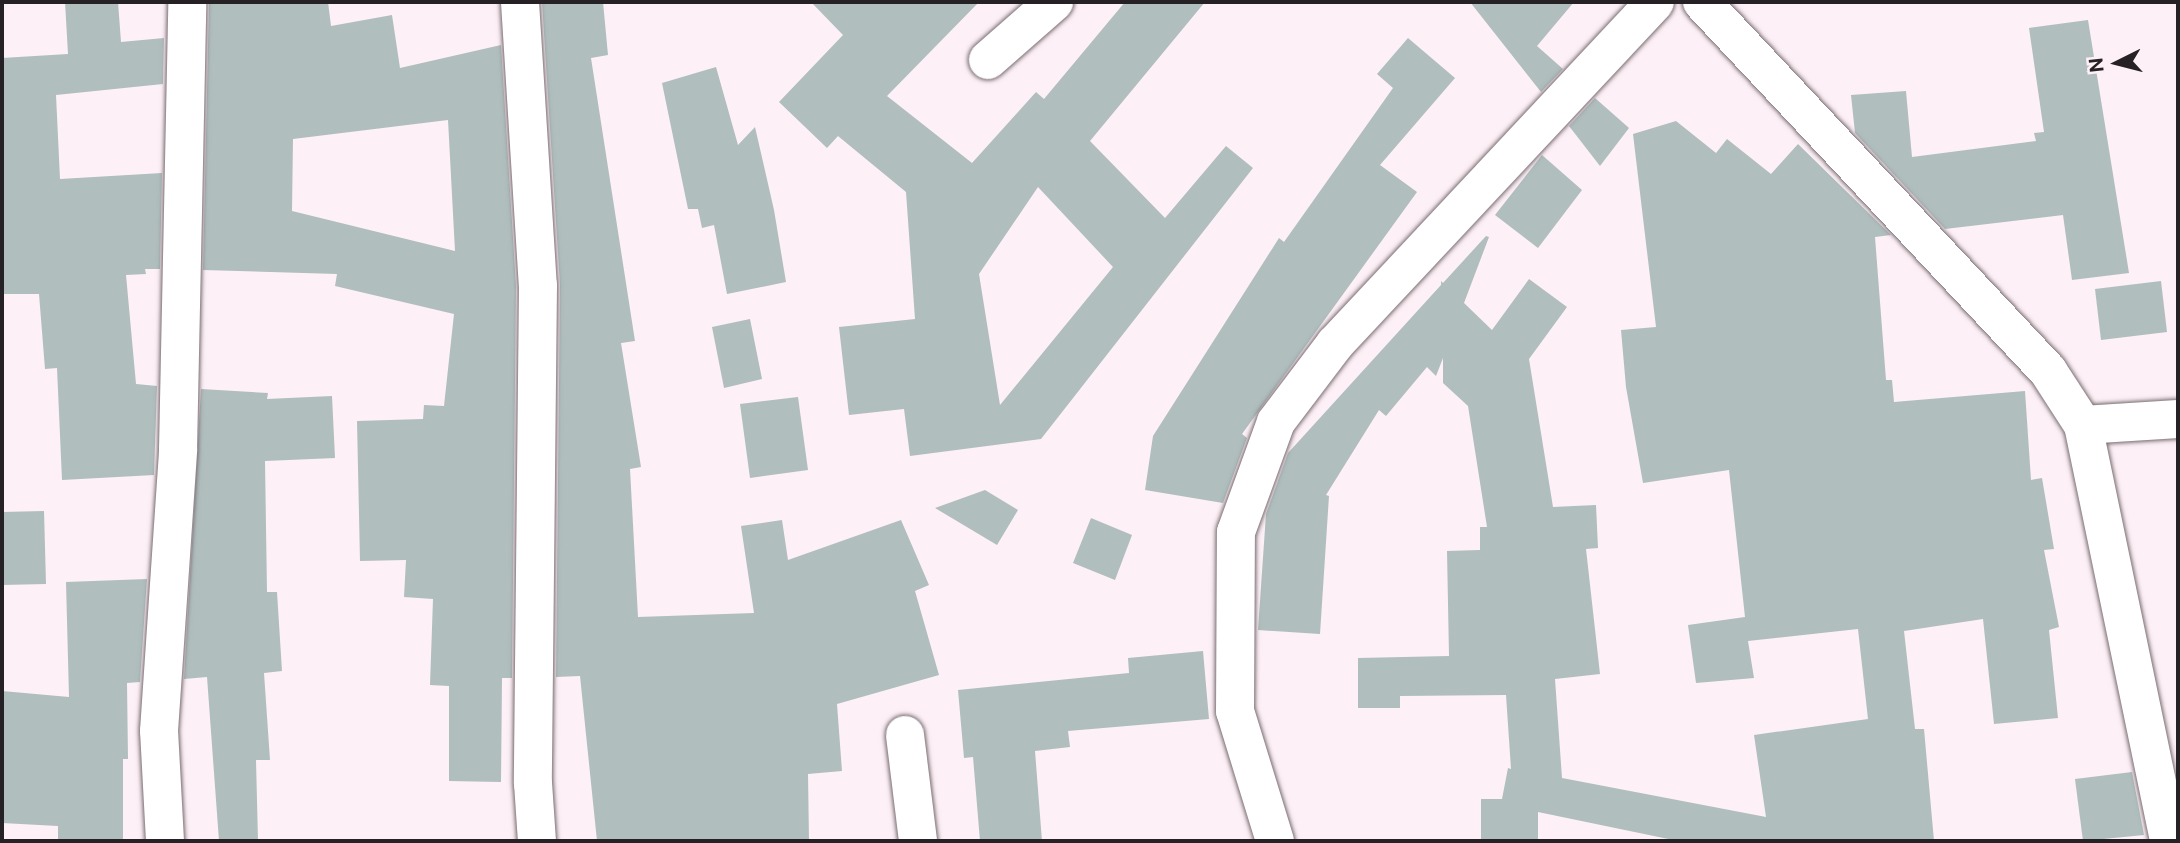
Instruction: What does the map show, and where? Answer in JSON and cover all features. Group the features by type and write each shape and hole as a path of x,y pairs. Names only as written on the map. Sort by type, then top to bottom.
{"street":[{"path":"165,841 159,731 178,449 187,2"},
{"path":"520,2 538,285 533,770 537,841"},
{"path":"988,60 1054,2"},
{"path":"1275,841 1236,711 1236,532 1276,422 1335,344 1656,2"},
{"path":"1702,2 2048,371 2083,425 2169,841"},
{"path":"2083,425 2178,419"},
{"path":"905,735 918,841"}],"building":[{"path":"65,2 118,2 121,42 164,38 163,84 56,95 60,179 162,173 160,269 145,269 146,274 126,275 136,384 157,386 154,475 62,480 57,368 45,369 39,294 2,294 2,58 68,54"},
{"path":"209,2 328,2 331,26 392,15 400,68 501,45 516,286 512,678 502,678 501,782 449,781 449,686 430,685 433,599 404,597 406,560 360,561 357,421 423,419 424,405 444,406 454,314 335,286 337,274 203,270","holes":["448,120 455,251 292,211 293,139"]},
{"path":"542,2 603,2 608,55 591,58 635,341 621,343 641,467 630,469 638,617 754,613 741,526 782,520 788,560 901,520 929,585 915,591 939,675 837,704 842,771 808,774 809,841 597,841 580,676 556,677 560,285"},
{"path":"811,2 979,2 887,96 972,163 1036,92 1044,99 1125,2 1205,2 1090,141 1165,218 1226,146 1253,168 1041,439 910,456 904,409 849,415 839,327 915,319 906,192 838,136 827,148 779,102 843,35","holes":["1038,187 1113,267 1000,405 979,274"]},
{"path":"1470,2 1574,2 1537,46 1563,69 1541,92"},
{"path":"2088,20 2129,273 2072,280 2063,215 1945,229 1855,133 1851,95 1906,91 1912,157 2036,141 2034,133 2044,132 2029,28"},
{"path":"1408,38 1455,78 1380,165 1417,192 1242,434 1247,438 1223,503 1145,490 1153,436 1279,238 1284,242 1393,88 1377,74"},
{"path":"716,67 738,145 755,127 774,210 786,282 727,294 714,225 702,228 698,209 688,209 662,83"},
{"path":"1595,98 1629,128 1600,166 1569,126"},
{"path":"1676,121 1716,153 1727,139 1771,174 1798,144 1891,235 1875,237 1886,380 1892,380 1894,402 2025,391 2031,480 2042,478 2054,549 2044,550 2059,627 2049,630 2058,718 1994,724 1983,619 1904,631 1915,729 1924,729 1934,841 1678,841 1538,812 1538,841 1481,841 1481,799 1502,799 1508,768 1511,769 1506,695 1400,696 1400,708 1358,708 1358,658 1449,656 1447,551 1480,550 1480,527 1487,527 1468,406 1443,383 1443,358 1436,376 1427,367 1386,416 1379,410 1326,495 1329,496 1320,634 1258,630 1266,514 1288,453 1441,285 1441,281 1443,283 1486,236 1489,237 1464,303 1492,330 1529,279 1567,307 1529,359 1553,507 1596,505 1598,548 1586,549 1600,674 1555,679 1562,778 1766,817 1754,735 1868,719 1858,629 1748,641 1754,678 1696,683 1688,625 1745,617 1729,470 1643,483 1626,387 1621,330 1656,327 1633,134"},
{"path":"1542,155 1582,190 1538,248 1495,215"},
{"path":"2161,281 2167,332 2101,340 2095,289"},
{"path":"750,319 762,379 724,388 712,327"},
{"path":"201,389 268,393 267,399 332,396 335,458 265,461 267,592 277,592 282,671 264,673 270,760 256,760 258,841 219,841 207,677 184,679"},
{"path":"798,397 808,470 750,478 740,404"},
{"path":"985,490 1018,510 997,545 935,508"},
{"path":"44,511 46,584 2,585 2,512"},
{"path":"1091,518 1132,535 1115,580 1073,563"},
{"path":"147,579 140,682 127,683 128,759 123,759 123,841 58,841 58,826 2,823 2,691 69,697 66,582"},
{"path":"1203,651 1209,719 1068,731 1070,747 1035,751 1042,841 980,841 973,757 964,758 958,690 1129,673 1128,658"},
{"path":"2132,772 2144,835 2083,841 2075,779"}]}
